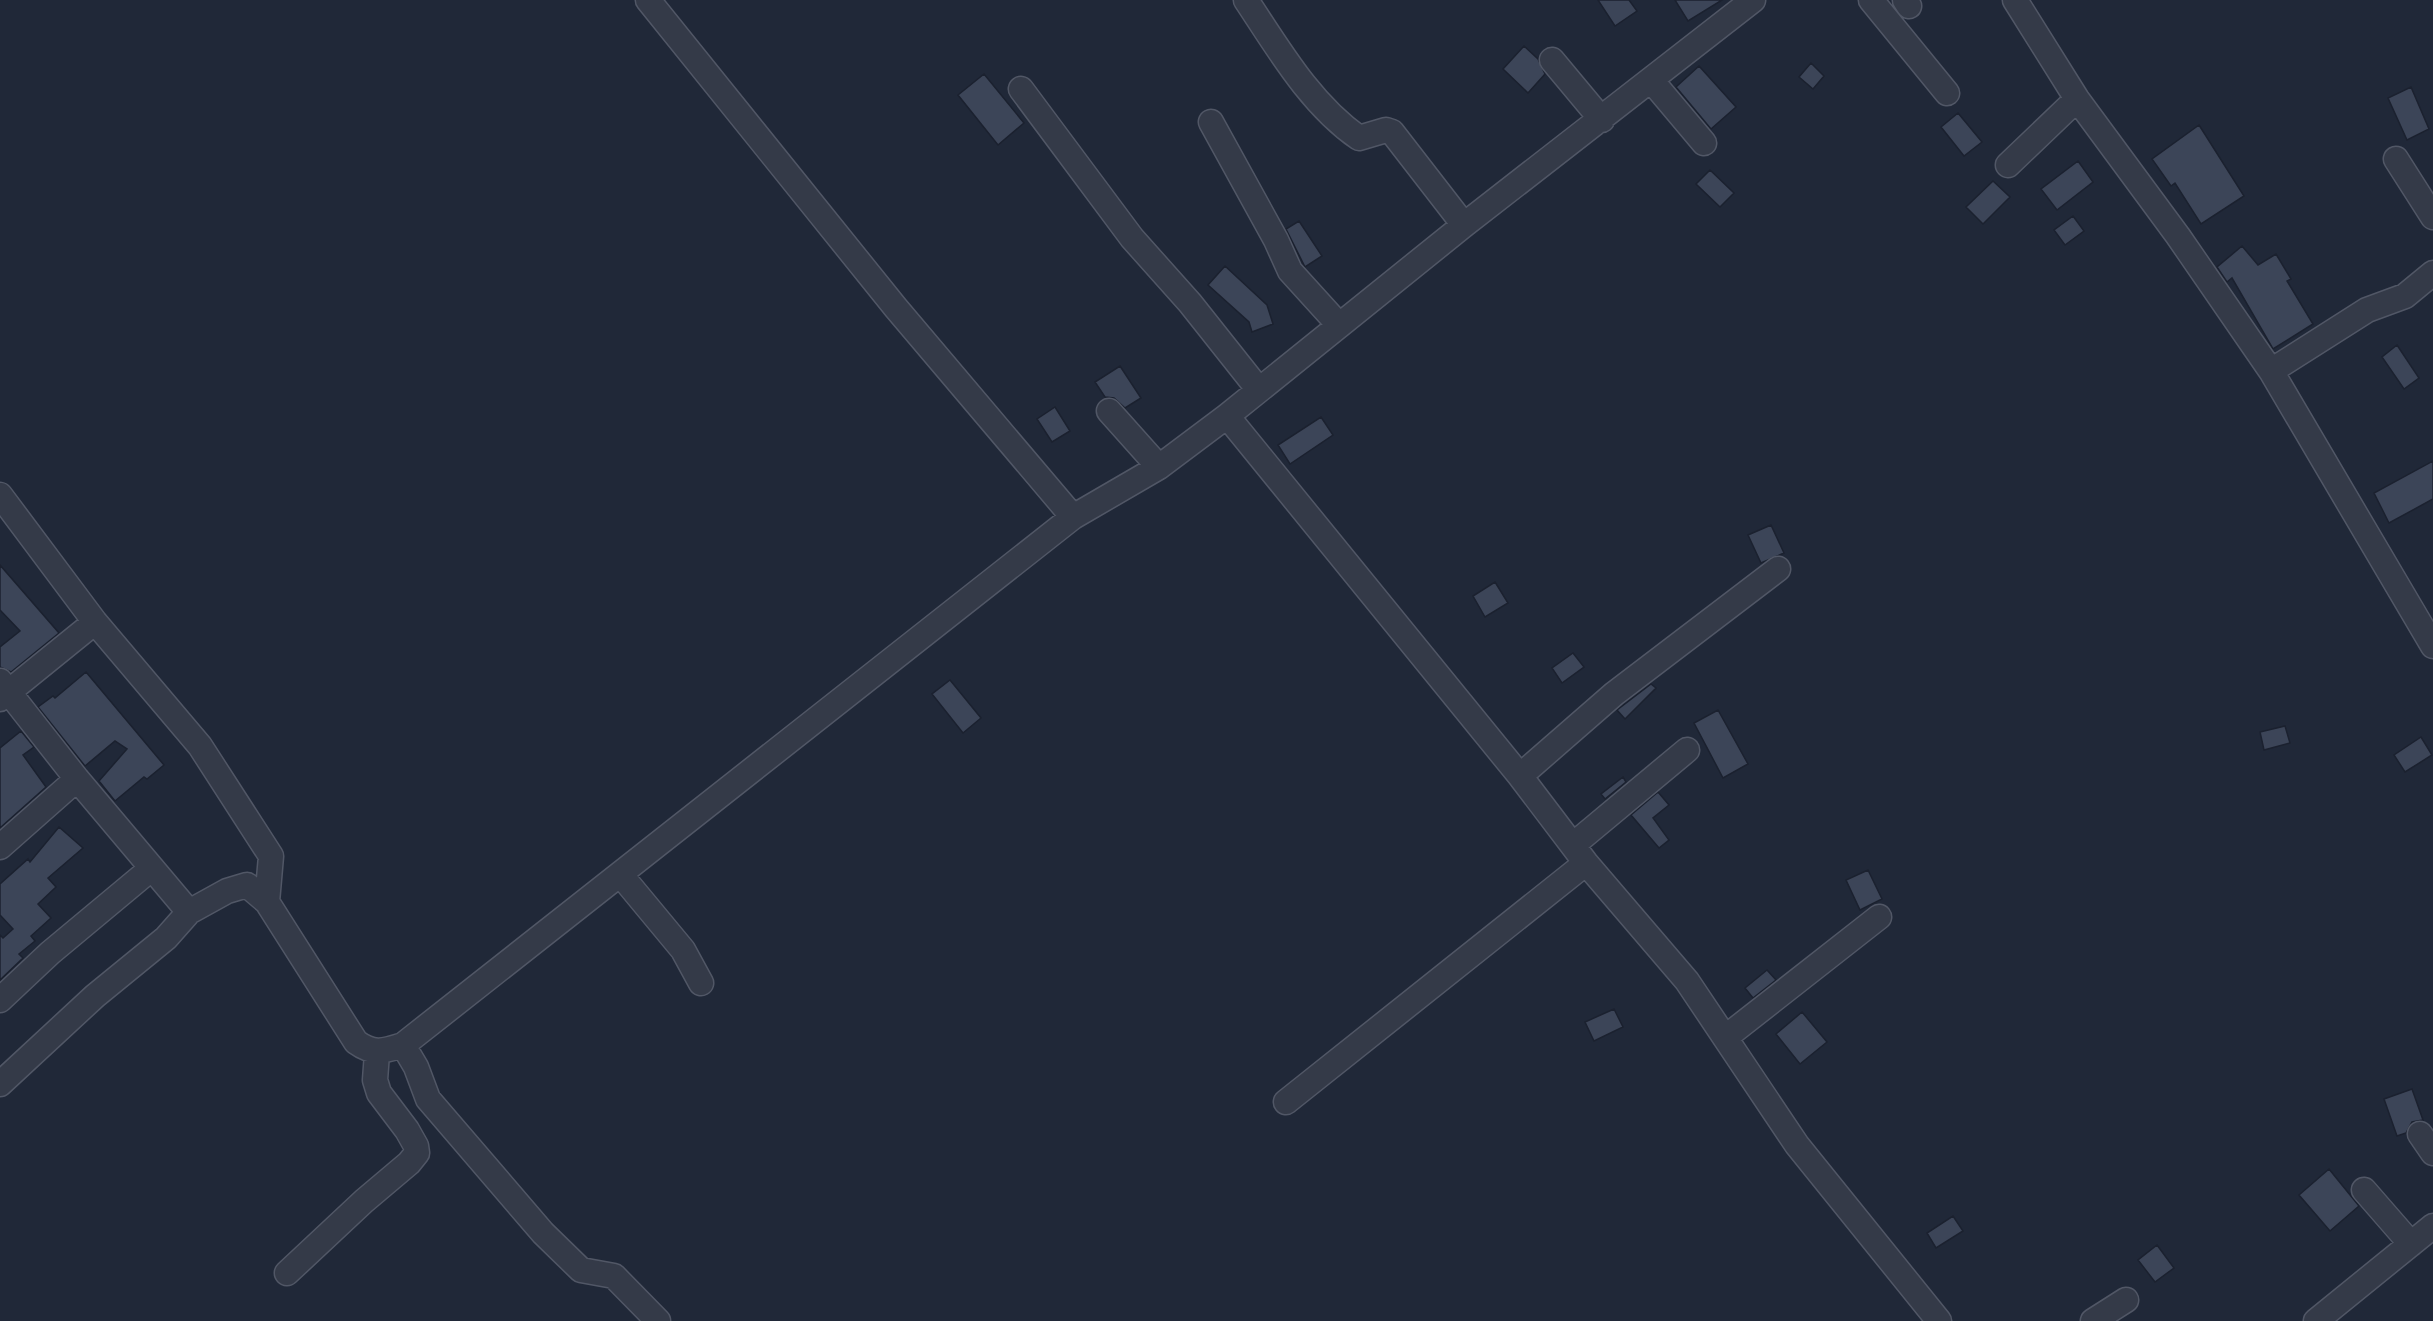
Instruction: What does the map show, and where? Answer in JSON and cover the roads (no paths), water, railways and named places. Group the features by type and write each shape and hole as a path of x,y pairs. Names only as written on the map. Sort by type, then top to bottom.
{"street":[{"path":"648,0 896,308 1073,517"},
{"path":"1246,0 1283,55 1327,112 1359,138 1386,130 1392,132 1464,225"},
{"path":"0,1084 95,996 166,938 189,912 227,891 247,885 267,902 356,1042 367,1050 377,1053 403,1045 1073,517 1159,467 1227,416 1464,225 1602,120 1753,0"},
{"path":"1871,0 1947,93"},
{"path":"2015,0 2077,99 2178,237 2271,371 2433,646"},
{"path":"1552,60 1602,120"},
{"path":"1651,80 1704,143"},
{"path":"1021,88 1131,238 1190,303 1259,390"},
{"path":"2008,165 2077,99"},
{"path":"1211,122 1276,240 1290,271 1338,325"},
{"path":"2396,159 2433,217"},
{"path":"2271,371 2367,310 2405,296 2433,273"},
{"path":"1109,411 1159,467"},
{"path":"1227,416 1520,776 1579,854 1687,981 1797,1145 1939,1321"},
{"path":"0,495 95,622 200,746 271,855 267,902"},
{"path":"1520,776 1614,694 1778,569"},
{"path":"95,622 3,691 189,912"},
{"path":"1286,1102 1579,854 1687,750"},
{"path":"0,847 77,780"},
{"path":"0,1000 50,953 152,868"},
{"path":"620,874 683,950 701,983"},
{"path":"1726,1037 1879,917"},
{"path":"403,1045 416,1067 428,1099 543,1233 581,1270 614,1276 657,1321"},
{"path":"287,1273 364,1201 410,1163 417,1153 416,1146 407,1130 379,1093 375,1080 377,1053"},
{"path":"2364,1190 2410,1245"},
{"path":"2316,1321 2433,1226"},
{"path":"2093,1321 2126,1300"}]}
